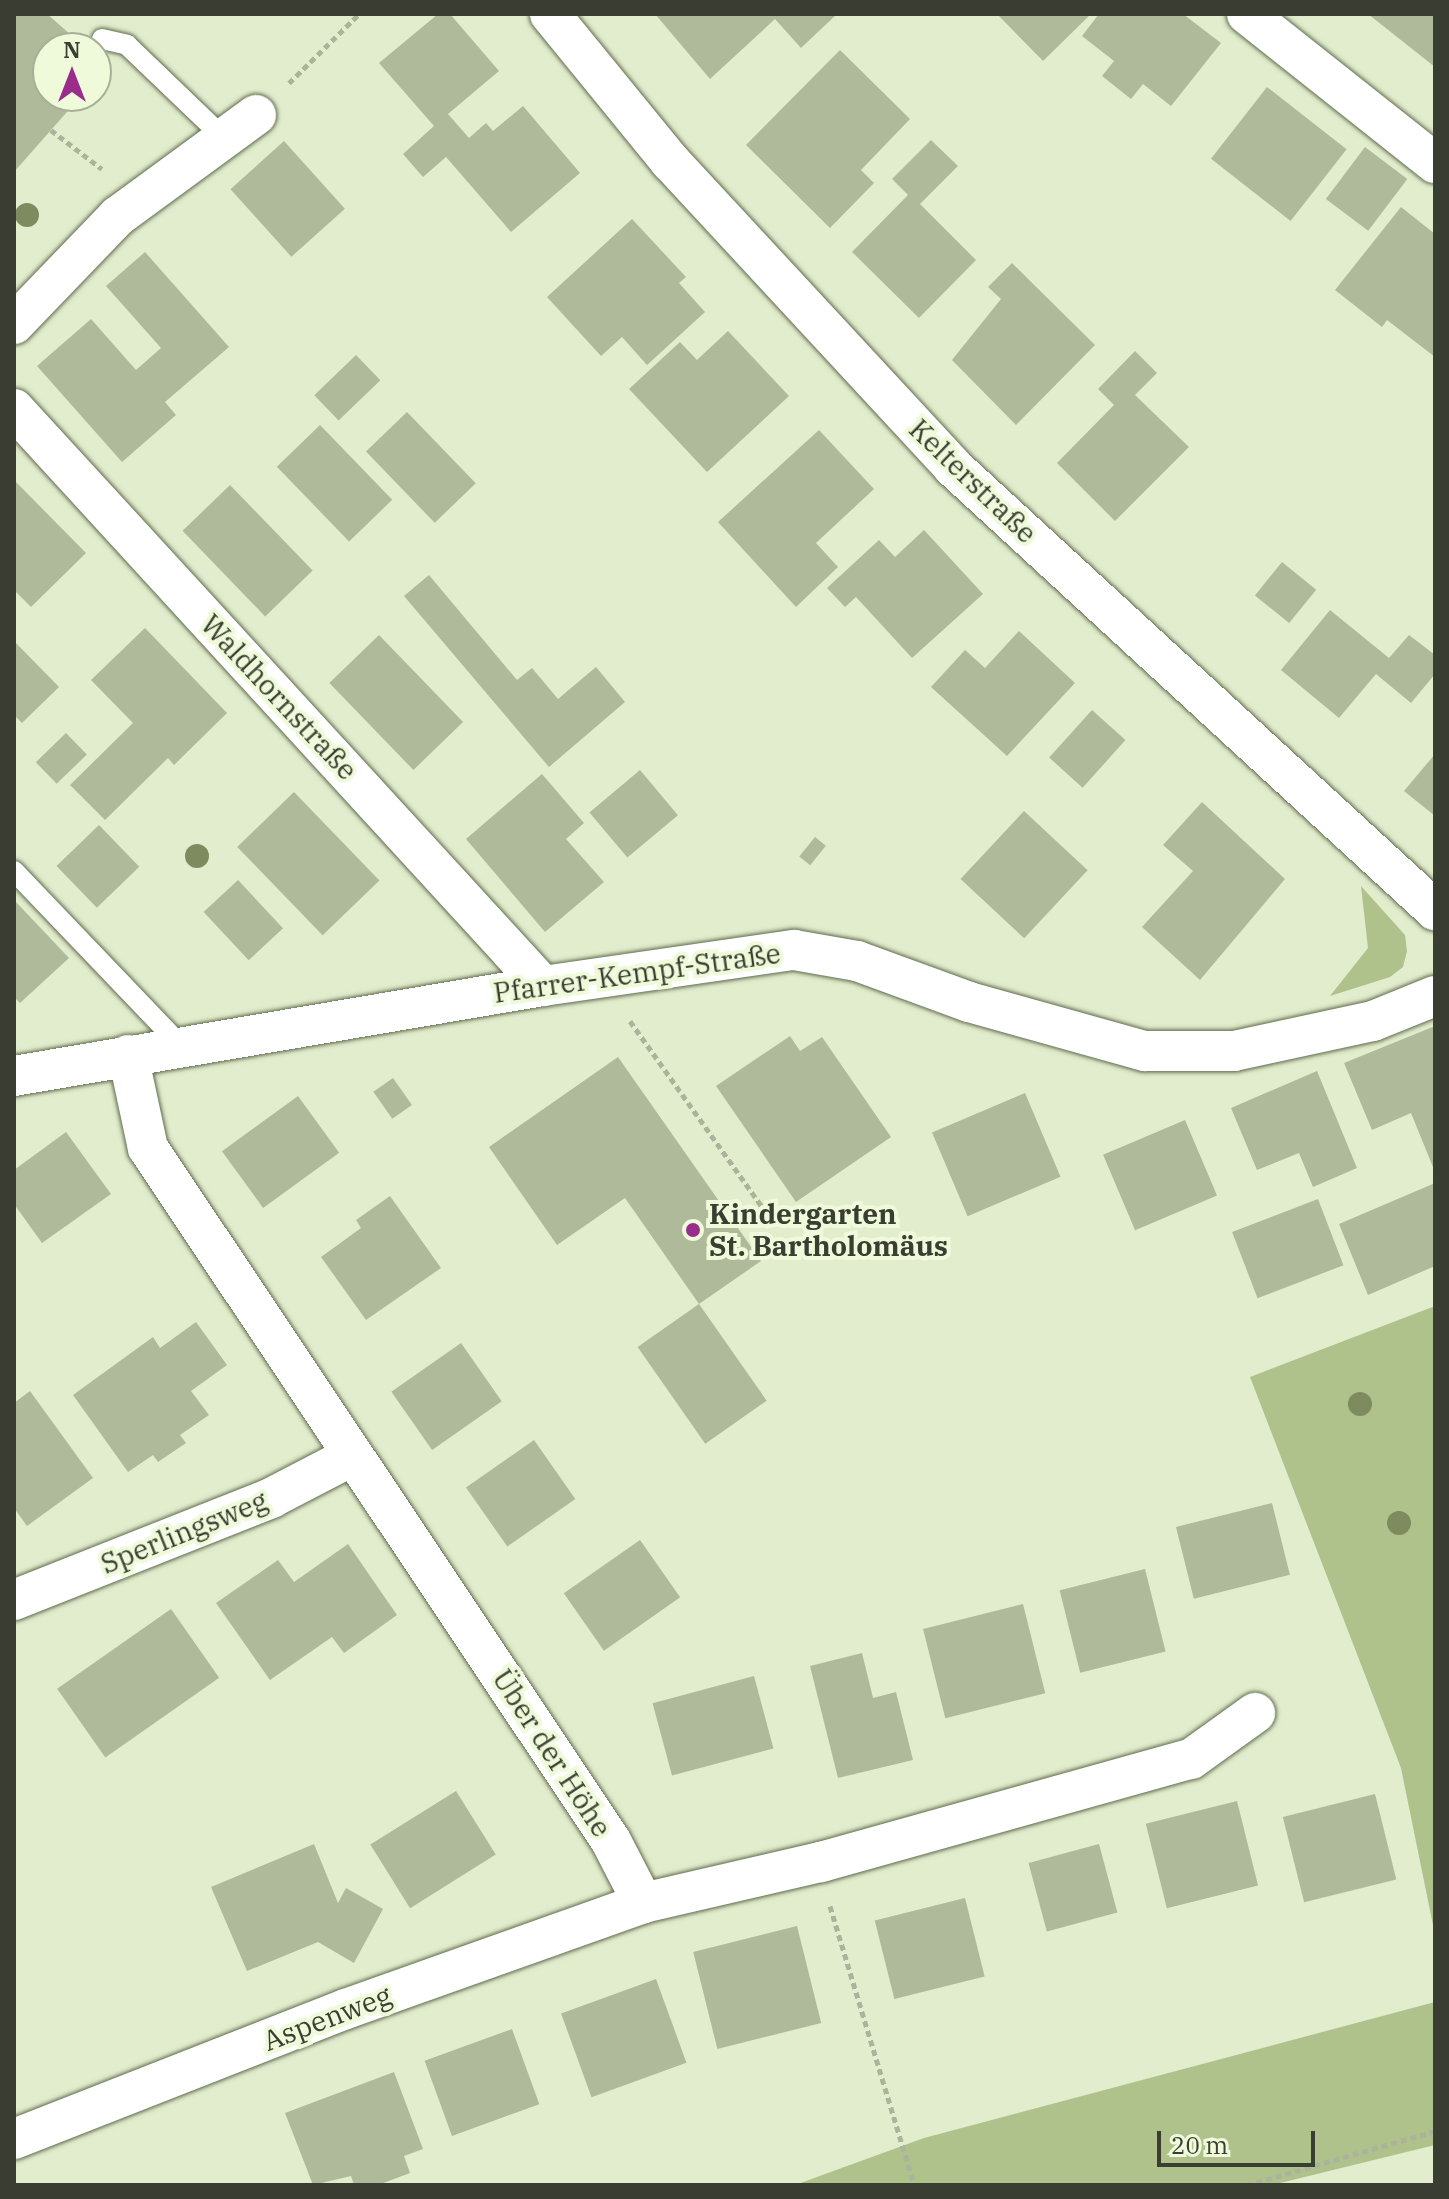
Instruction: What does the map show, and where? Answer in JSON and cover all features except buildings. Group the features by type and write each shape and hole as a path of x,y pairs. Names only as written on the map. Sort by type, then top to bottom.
{"street":[{"name":"Kelterstraße","path":"550,14 670,161 953,467 1435,910"},
{"path":"1247,14 1435,163"},
{"path":"14,324 141,200 256,115"},
{"name":"Waldhornstraße","path":"14,409 543,986"},
{"name":"Pfarrer-Kempf-Straße","path":"15,1074 543,986 794,950 857,961 969,1002 1145,1051 1234,1051 1373,1021 1435,996"},
{"name":"Über der Höhe","path":"128,1055 148,1148 350,1457 611,1841 643,1903"},
{"name":"Sperlingsweg","path":"14,1600 271,1498 350,1457"},
{"path":"643,1903 821,1862 1191,1759 1255,1713"},
{"name":"Aspenweg","path":"14,2139 346,2009 643,1903"}],"lane":[{"path":"112,41 127,45 225,139"},
{"path":"14,871 182,1047"}],"path":[{"path":"256,115 359,14"},
{"path":"51,130 141,200"},
{"path":"612,976 626,1015 765,1211"},
{"path":"821,1862 914,2185"},
{"path":"1247,2185 1435,2131"}],"green space":[{"path":"1361,886 1405,935 1407,951 1403,967 1390,977 1330,996 1368,948"},
{"path":"1435,1306 1435,1935 1401,1768 1250,1377"},
{"path":"1435,2002 1435,2145 1272,2185 795,2185 924,2138"}],"place":[{"name":"Kindergarten St. Bartholomäus","path":"693,1230"}]}
